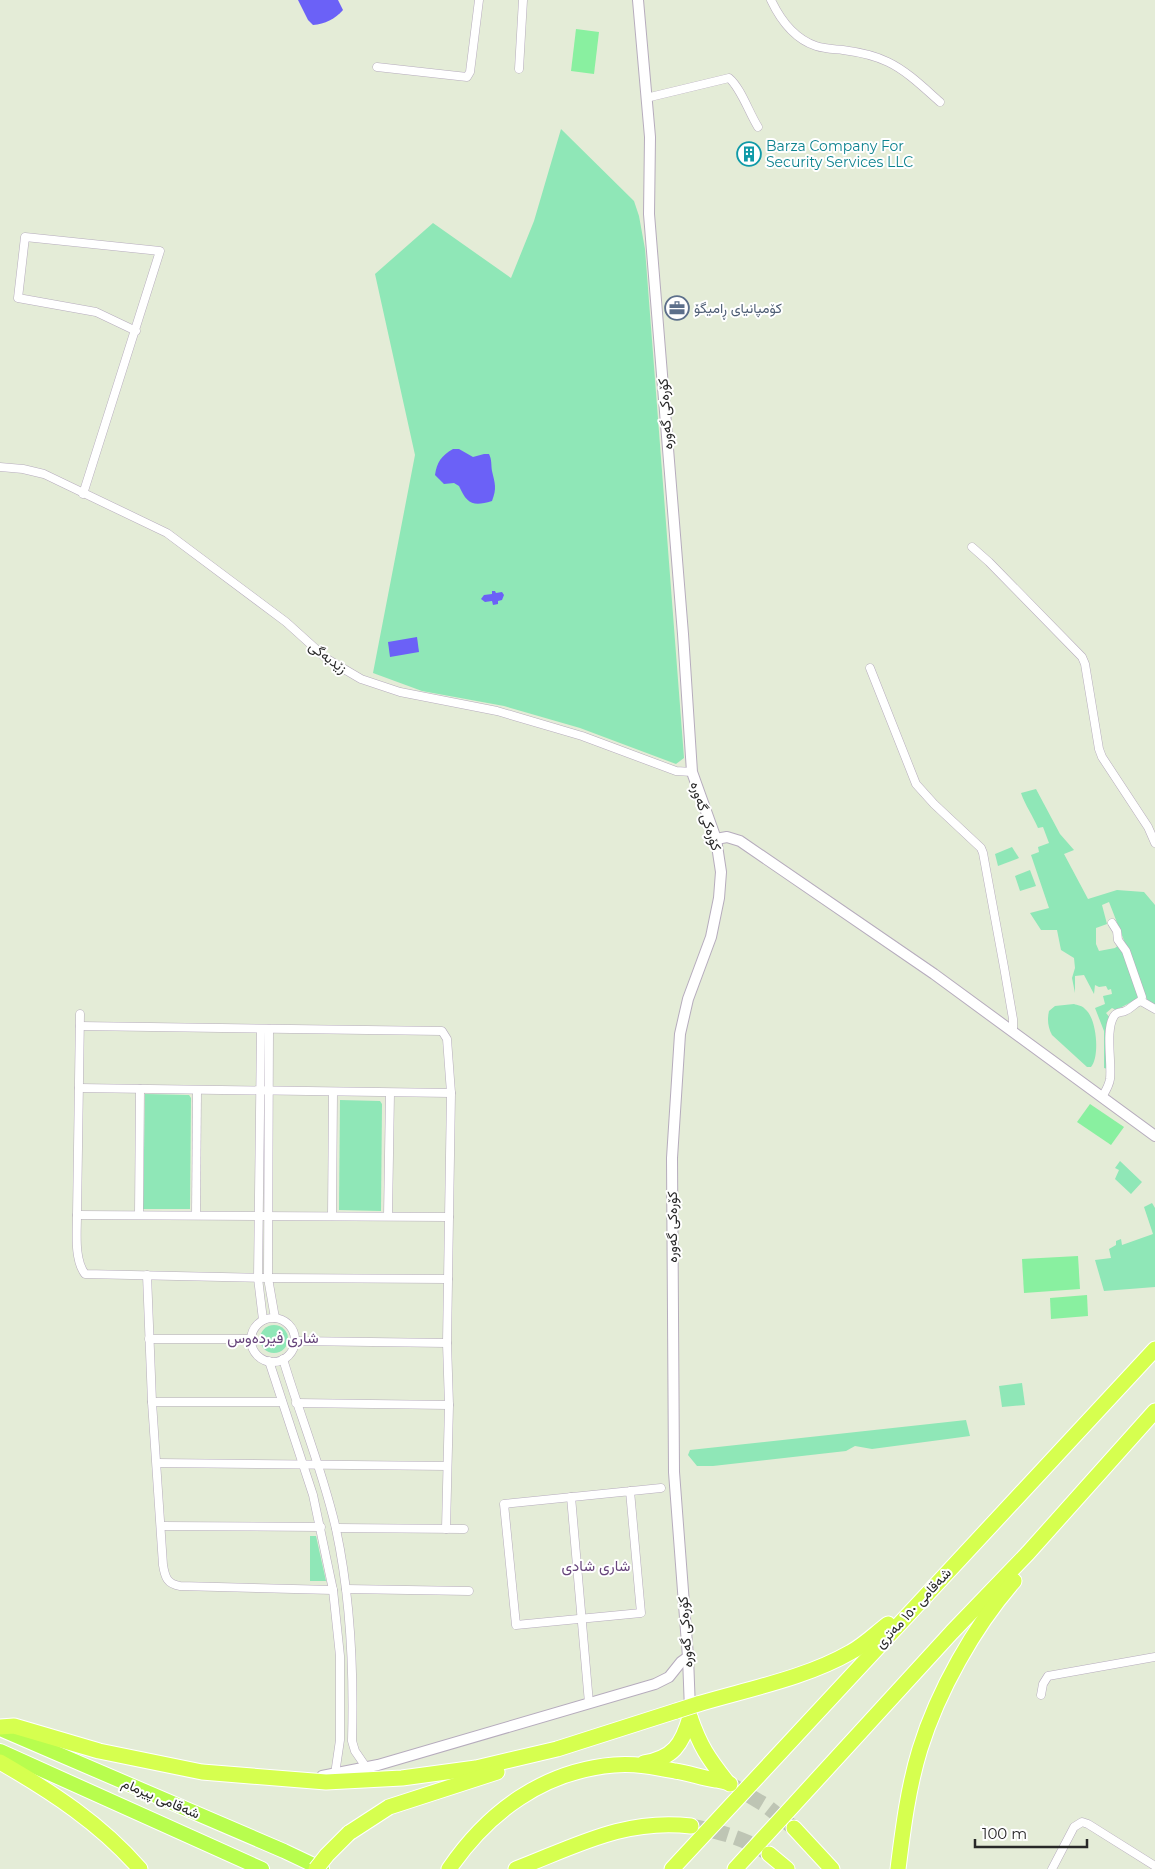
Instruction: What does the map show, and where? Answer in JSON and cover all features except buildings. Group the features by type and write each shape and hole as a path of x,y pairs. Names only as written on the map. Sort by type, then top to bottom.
{"highway":[{"name":"شەقامی ١٥٠ مەتری","path":"672,1869 926,1593 1155,1349"},
{"path":"735,1869 952,1632 1028,1553 1155,1411"},
{"path":"898,1869 914,1775 923,1742 939,1702 981,1623 1091,1481"},
{"path":"0,1728 14,1726 99,1751 202,1772 312,1782 374,1781 428,1775 484,1766 557,1749 688,1711 806,1673 834,1662 853,1651 926,1593"},
{"path":"449,1869 460,1852 489,1820 543,1784 565,1775 588,1769 630,1765 664,1758 672,1752 683,1738 688,1711"},
{"path":"630,1765 680,1771 729,1783 707,1756 699,1742 688,1711"},
{"name":"شەقامی پیرمام","path":"0,1728 322,1869"},
{"path":"316,1869 349,1833 389,1808 510,1768 557,1749"},
{"name":"شەقامی پیرمام","path":"0,1751 262,1869"},
{"path":"0,1762 35,1782 75,1809 120,1847 140,1869"},
{"path":"516,1869 612,1831 662,1824 692,1826"},
{"path":"794,1828 832,1869"},
{"path":"748,1869 769,1831"},
{"path":"769,1854 788,1869"}],"street":[{"path":"376,67 467,77 470,72 479,0"},
{"path":"519,69 523,0"},
{"path":"771,0 778,15 786,25 806,41 820,47 862,53 888,62 905,73 940,102"},
{"name":"کۆرەکی گەورە","path":"638,1 650,137 649,214 683,634 692,772 716,839 721,872 719,898 711,937 688,999 680,1034 672,1158 674,1472 688,1657 688,1711"},
{"path":"646,98 729,78 735,83 749,113 758,126"},
{"path":"83,494 136,330 160,251 25,237 18,298 96,312 136,330"},
{"name":"زێدبەگی","path":"0,467 33,471 146,522 172,536 225,578 286,622 327,659 362,679 400,692 497,711 590,739 676,771 692,772"},
{"path":"972,547 1082,657 1085,664 1099,750 1148,827 1155,843"},
{"path":"870,668 916,784 934,804 981,848 1013,1019 1012,1030"},
{"path":"716,839 728,837 740,841 890,943 1155,1136"},
{"path":"1112,923 1117,931 1118,940 1126,951 1142,996 1141,1001"},
{"path":"1102,1097 1110,1080 1111,1031 1114,1016 1118,1012 1126,1011 1135,1003 1141,1001 1155,1009"},
{"path":"80,1014 77,1215 81,1268 86,1274 258,1278 448,1279"},
{"path":"80,1026 442,1032 447,1039 451,1093 446,1529"},
{"path":"263,1320 258,1278 258,1216 270,1029"},
{"path":"260,1030 265,1092 268,1278 275,1318"},
{"path":"79,1088 451,1093"},
{"path":"139,1214 140,1089"},
{"path":"196,1215 197,1091"},
{"path":"332,1216 333,1092"},
{"path":"388,1216 390,1093"},
{"path":"77,1215 449,1217"},
{"path":"147,1275 152,1402 165,1574 168,1582 173,1585 333,1590"},
{"path":"275,1318 283,1320 289,1325 293,1331 295,1341 291,1352 283,1359 269,1361 260,1357 255,1352 251,1339 256,1326 263,1320 275,1318"},
{"path":"149,1339 251,1339"},
{"path":"295,1341 447,1342"},
{"path":"283,1359 318,1465 336,1528 346,1589 352,1646 352,1741 355,1751 366,1767"},
{"path":"269,1361 303,1464 321,1527 333,1590 340,1665 340,1740 335,1774"},
{"path":"152,1402 282,1402"},
{"path":"296,1403 448,1405"},
{"path":"157,1463 447,1466"},
{"path":"630,1491 641,1613 516,1625 504,1504 571,1497 630,1491 661,1488"},
{"path":"571,1497 589,1703"},
{"path":"161,1526 321,1527"},
{"path":"336,1528 464,1529"},
{"path":"346,1589 469,1590"},
{"path":"292,1780 335,1774 366,1767 664,1680 688,1657"},
{"path":"1041,1695 1043,1684 1048,1676 1155,1657"},
{"path":"1052,1869 1074,1827 1082,1822 1088,1824 1153,1867"}],"green space":[{"path":"576,29 599,32 594,74 571,71"},
{"path":"561,129 634,201 639,216 645,249 684,758 676,764 580,728 504,706 422,691 373,673 415,455 375,274 433,223 511,278 534,221"},
{"path":"1036,789 1060,834 1074,850 1064,854 1088,899 1117,890 1144,892 1155,905 1155,1005 1148,1002 1109,902 1102,905 1107,924 1096,928 1096,944 1099,951 1115,948 1120,944 1139,998 1116,1010 1112,1008 1106,1013 1111,1019 1108,1069 1104,1068 1104,1031 1095,1008 1105,1004 1103,996 1112,994 1111,989 1108,990 1106,986 1099,987 1095,985 1094,994 1084,975 1075,976 1075,993 1072,978 1075,968 1074,958 1061,950 1057,930 1041,930 1030,913 1049,908 1031,855 1039,852 1038,847 1049,843 1043,827 1038,828 1021,793"},
{"path":"1012,847 1019,858 998,866 995,854"},
{"path":"1030,870 1036,886 1020,891 1015,876"},
{"path":"1074,1004 1083,1007 1089,1014 1095,1029 1096,1055 1091,1067 1087,1067 1052,1035 1049,1026 1049,1011 1055,1006"},
{"path":"145,1094 189,1095 191,1098 190,1209 143,1209"},
{"path":"340,1100 380,1101 382,1104 381,1211 339,1210"},
{"path":"1090,1104 1124,1127 1111,1145 1077,1122"},
{"path":"1120,1161 1142,1182 1131,1194 1115,1179 1119,1170 1115,1168"},
{"path":"1152,1203 1155,1208 1155,1287 1104,1291 1095,1260 1111,1258 1109,1249 1116,1245 1116,1241 1121,1239 1122,1245 1153,1234 1144,1207"},
{"path":"1078,1256 1080,1289 1024,1293 1022,1259"},
{"path":"1087,1295 1088,1316 1051,1319 1050,1298"},
{"path":"274,1325 284,1329 288,1339 284,1349 274,1353 264,1349 260,1339 264,1329"},
{"path":"1022,1383 1025,1405 1002,1407 999,1386"},
{"path":"966,1420 970,1436 872,1449 855,1446 846,1451 713,1466 697,1466 688,1455 690,1450"},
{"path":"310,1536 316,1536 326,1581 310,1581"}],"shaded area":[{"path":"298,0 338,0 343,10 330,20 313,25 308,20"},
{"path":"453,449 459,449 473,457 489,454 495,486 492,501 475,504 465,497 459,486 454,483 444,484 435,475 440,460"},
{"path":"492,591 496,593 502,592 504,595 502,600 498,601 498,604 493,605 492,601 485,602 481,599 484,595 492,594"},
{"path":"417,637 419,652 390,657 388,642"}],"tunnel":[{"path":"730,1784 765,1805 794,1828"},
{"path":"691,1826 730,1836 766,1852"}],"place":[{"name":"Barza Company For Security Services LLC","path":"749,154"},
{"name":"کۆمپانیای ڕامیگۆ","path":"677,308"}],"district":[{"name":"شاری فیردەوس","path":"273,1338"},
{"name":"شاری شادی","path":"596,1566"}]}
